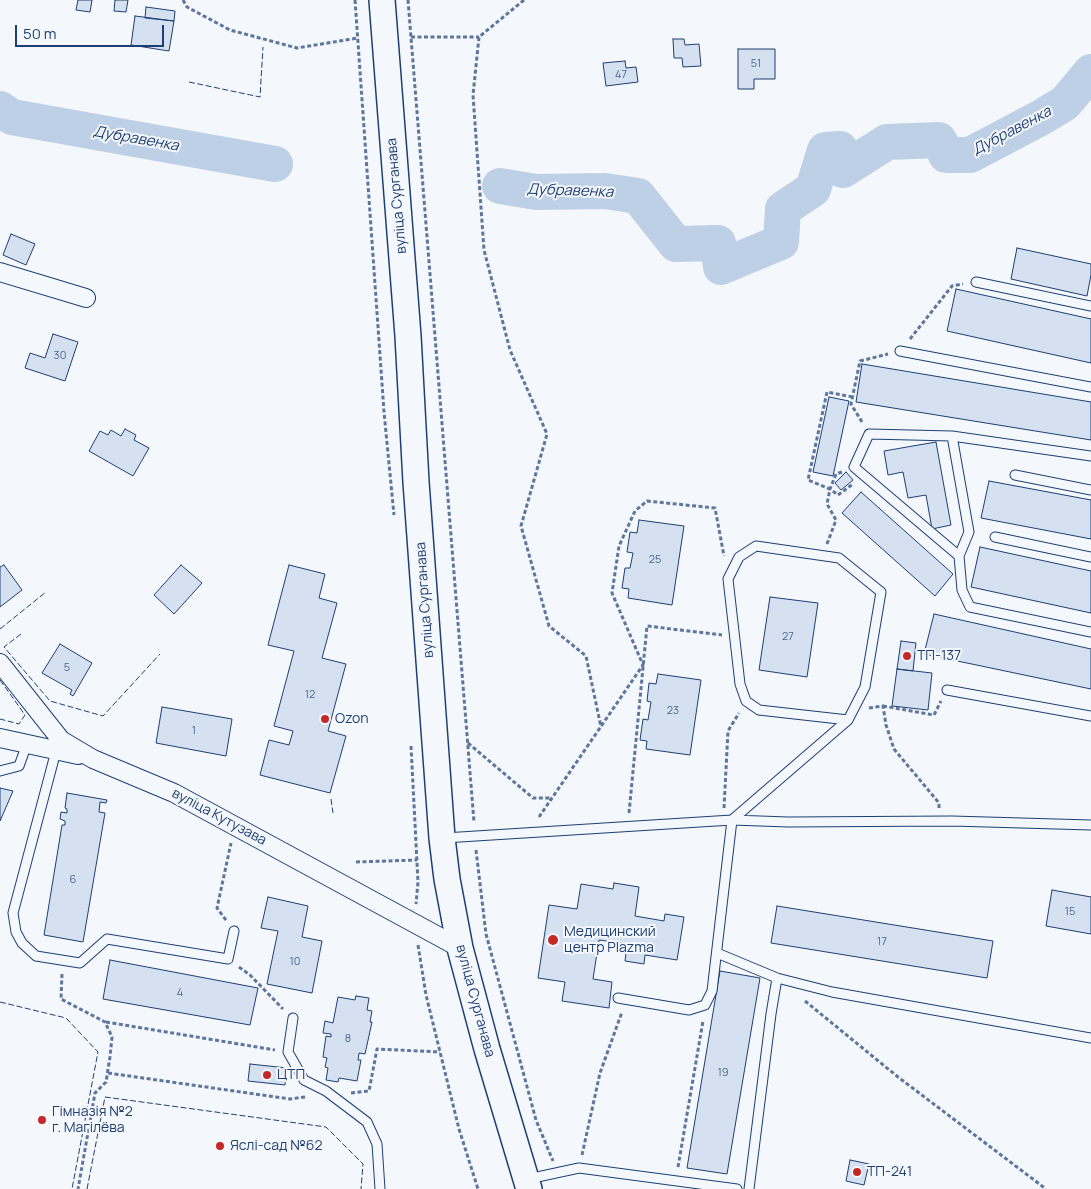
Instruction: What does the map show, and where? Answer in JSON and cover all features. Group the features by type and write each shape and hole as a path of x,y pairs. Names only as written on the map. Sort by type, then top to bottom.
{"main road":[{"name":"вуліца Сурганава","path":"382,0 408,336 417,492 442,838 447,879 460,948 487,1049 527,1184"}],"street":[{"path":"0,272 86,298"},
{"name":"вуліца Кутузава","path":"0,663 61,740 93,758 174,793 460,948"},
{"path":"0,738 93,758"}],"lane":[{"path":"976,282 1091,306"},
{"path":"900,351 1091,387"},
{"path":"959,556 854,467 868,434 952,436 1091,456"},
{"path":"952,436 969,532 959,556 962,590 970,607 1091,632"},
{"path":"1015,475 1091,490"},
{"path":"995,537 1091,556"},
{"path":"623,999 689,1010 705,1005 712,991 717,954 728,820 848,720 865,688 881,592 840,558 756,546 739,557 728,579 740,684 746,701 759,710 848,720"},
{"path":"947,690 1091,716"},
{"path":"0,771 19,766 27,744"},
{"path":"56,751 13,913 16,932 22,944 36,956 80,963 107,939 228,959 234,932"},
{"path":"442,838 728,820 1091,824"},
{"path":"717,954 777,978 832,992 1091,1038"},
{"path":"749,1189 770,1014 777,978"},
{"path":"293,1018 288,1052 304,1080 331,1095 367,1122 377,1144 380,1189"},
{"path":"527,1184 558,1172 579,1168 737,1189"}],"path":[{"path":"183,0 187,7 230,30 297,48 358,38"},
{"path":"355,0 384,412 394,518"},
{"path":"408,0 467,742 486,934 536,1120 558,1172"},
{"path":"411,37 479,37 524,0"},
{"path":"479,37 473,95 484,250 510,350 547,434 520,526 549,626 586,656 601,727"},
{"path":"853,397 827,392 808,480 830,489 838,495 864,476"},
{"path":"823,555 836,520 827,504 830,489 836,474 854,467"},
{"path":"643,665 612,593 619,546 635,511 647,502 715,508 728,579"},
{"path":"628,826 647,626 734,637"},
{"path":"529,832 643,665"},
{"path":"853,709 883,706 934,715 947,690"},
{"path":"728,820 728,731 746,701"},
{"path":"883,706 886,725 894,750 939,803 939,821"},
{"path":"411,742 418,882 414,922 426,995 459,1129 478,1189"},
{"path":"467,742 533,798 552,798"},
{"path":"234,932 217,908 235,826"},
{"path":"356,862 417,860"},
{"path":"62,961 61,999 105,1022 288,1052"},
{"path":"250,975 293,1018"},
{"path":"777,978 898,1077 1046,1189"},
{"path":"579,1168 600,1074 623,999"},
{"path":"675,1181 705,1005"},
{"path":"78,1189 95,1093 106,1082 108,1073 112,1037 105,1022"},
{"path":"108,1073 290,1098 369,1091 377,1049 440,1052"}],"building":[{"path":"78,0 92,0 90,12 76,10"},
{"path":"115,0 128,0 126,12 114,11"},
{"path":"146,7 175,11 174,21 145,18"},
{"path":"135,16 174,21 169,51 131,45"},
{"path":"673,39 684,39 685,45 699,44 701,66 683,67 682,58 674,58"},
{"path":"738,49 775,49 775,79 754,79 754,89 738,89"},
{"path":"625,61 626,68 636,67 638,82 606,86 603,63"},
{"path":"11,234 35,244 26,265 3,255"},
{"path":"1017,248 1091,264 1087,296 1011,279"},
{"path":"956,289 1091,319 1091,363 947,331"},
{"path":"53,334 78,342 65,381 25,368 30,353 45,358"},
{"path":"862,364 1091,402 1091,440 856,402"},
{"path":"829,397 849,401 833,476 813,472"},
{"path":"125,429 136,435 134,440 149,448 133,476 89,451 100,431 108,435 111,430 121,436"},
{"path":"936,442 951,525 932,529 926,495 908,498 903,472 888,475 884,451"},
{"path":"846,472 853,480 841,490 835,483"},
{"path":"989,481 1091,500 1091,539 981,518"},
{"path":"861,492 953,574 935,596 842,513"},
{"path":"639,520 684,526 672,605 628,598 629,589 622,588 625,568 630,568 633,553 627,552 630,532 637,533"},
{"path":"980,547 1091,571 1091,613 971,587"},
{"path":"4,565 22,590 0,607 0,567"},
{"path":"181,565 202,583 174,614 154,595"},
{"path":"289,565 325,574 319,598 337,603 322,658 346,664 328,731 346,736 330,793 260,775 269,740 289,745 293,731 274,726 294,651 268,645"},
{"path":"770,597 818,603 807,677 759,670"},
{"path":"934,614 1091,649 1091,689 924,654"},
{"name":"ТП-137","path":"901,641 916,643 913,671 897,669"},
{"path":"60,644 92,663 73,696 70,694 72,690 42,673"},
{"path":"897,669 932,673 928,710 892,706"},
{"path":"658,674 701,680 690,755 646,749 647,741 640,740 643,719 648,720 651,702 647,701 649,683 656,684"},
{"path":"162,707 232,719 226,756 156,743"},
{"path":"0,788 13,791 0,821"},
{"path":"67,793 107,800 106,803 100,802 99,812 105,813 83,942 44,935 62,825 65,825 65,821 60,819 61,812 67,813 65,808"},
{"path":"614,883 639,887 635,916 664,921 665,914 684,917 677,960 645,955 644,964 625,961 627,944 599,940 593,979 612,982 609,1008 562,1001 565,982 538,978 549,905 577,909 581,884 613,889"},
{"path":"1052,890 1091,897 1091,934 1046,926"},
{"path":"268,897 308,906 302,937 322,941 312,993 267,984 278,931 261,928"},
{"path":"777,906 993,941 987,978 771,943"},
{"path":"110,960 258,988 250,1025 103,999"},
{"path":"720,971 760,978 727,1174 687,1168"},
{"path":"356,996 369,998 367,1010 372,1011 370,1022 372,1022 365,1054 359,1053 358,1060 361,1060 357,1081 339,1078 338,1082 326,1080 328,1068 325,1067 327,1058 323,1057 326,1036 331,1037 331,1034 323,1033 325,1021 333,1023 338,997 355,1000"},
{"name":"ЦТП","path":"250,1064 287,1068 285,1085 248,1081"},
{"name":"ТП-241","path":"850,1160 869,1164 864,1185 846,1181"}],"waterway":[{"name":"Дубравенка","path":"500,186 536,192 605,191 638,196 676,244 718,243 721,267 781,242 783,209 813,189 825,150 840,149 843,170 887,142 939,140 946,155 970,155 1065,103 1091,72"},
{"name":"Дубравенка","path":"0,109 12,117 275,164"}],"fence":[{"path":"189,82 260,97 263,47"},
{"path":"0,629 46,592"},
{"path":"21,634 4,647 50,701 103,716 160,654"},
{"path":"0,680 25,715 19,724 0,719"},
{"path":"331,799 333,813"},
{"path":"0,1002 66,1018 98,1052 72,1189"},
{"path":"87,1189 105,1097 326,1127 363,1164 361,1189"}],"place":[{"name":"ТП-137","path":"907,656"},
{"name":"Ozon","path":"325,719"},
{"name":"Медицинский центр Plazma","path":"553,940"},
{"name":"ЦТП","path":"267,1075"},
{"name":"Гімназія №2 г. Магілёва","path":"42,1120"},
{"name":"Яслі-сад №62","path":"220,1146"},
{"name":"ТП-241","path":"857,1172"}]}
